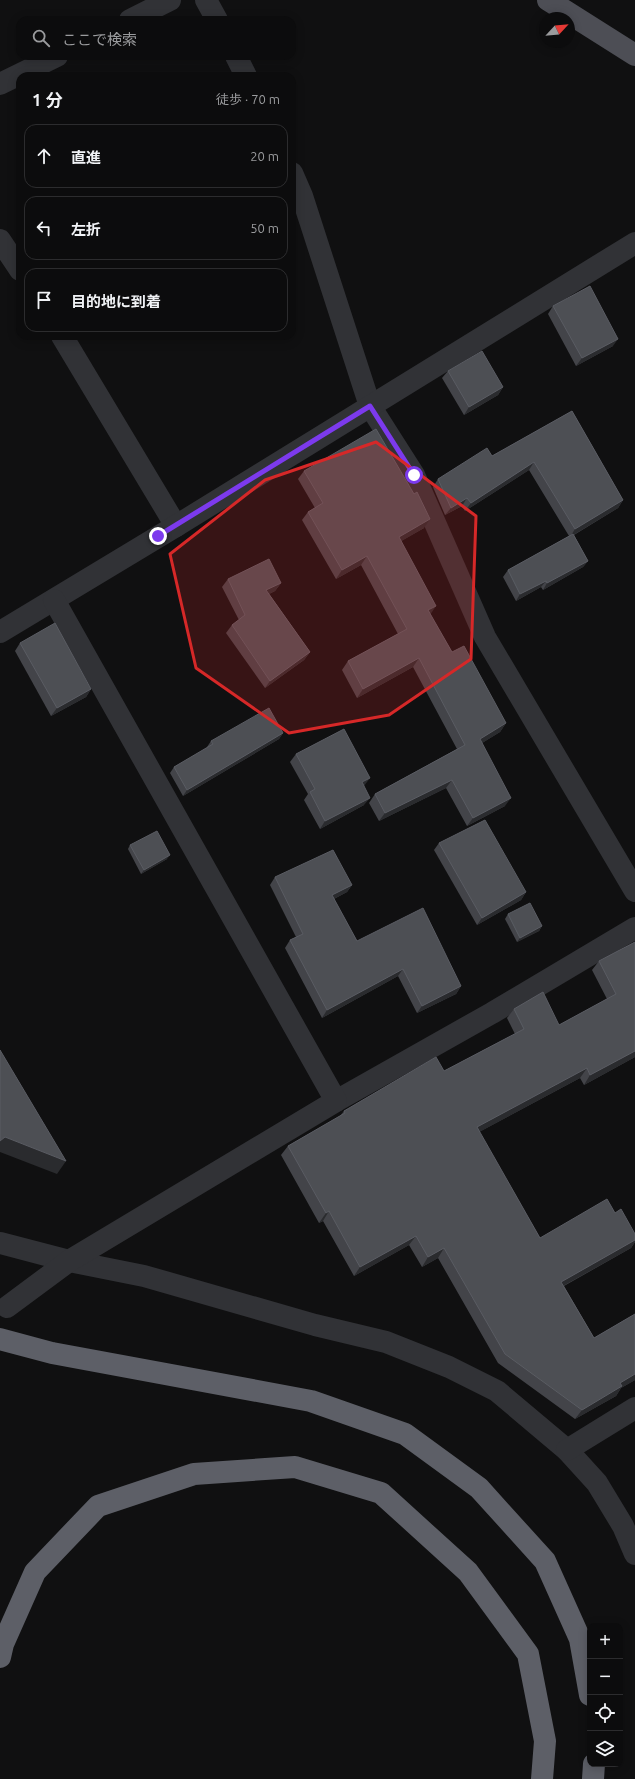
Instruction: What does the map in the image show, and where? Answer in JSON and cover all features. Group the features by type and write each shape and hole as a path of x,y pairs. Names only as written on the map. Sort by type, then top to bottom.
{"highway":[{"path":"0,1339 52,1353 312,1401 405,1434 479,1488 545,1561 580,1639 587,1678"},
{"path":"0,1657 3,1644 35,1572 98,1506 194,1474 295,1467 381,1493 468,1572 528,1654 545,1741 542,1779"},
{"path":"593,1779 594,1767"}],"main road":[{"path":"548,0 630,47"}],"street":[{"path":"138,16 170,0"},
{"path":"206,0 215,16"},
{"path":"24,72 49,60"},
{"path":"238,60 244,72"},
{"path":"0,84 16,76"},
{"path":"296,183 302,196 370,406 414,475 486,637 635,891"},
{"path":"0,240 16,264"},
{"path":"0,632 176,526 635,243"},
{"path":"64,340 176,526"},
{"path":"54,600 336,1101"},
{"path":"7,1307 69,1260 336,1101 492,1013 635,928"},
{"path":"0,1242 69,1260 144,1276 315,1325 386,1342 449,1367 496,1391 567,1450 597,1483 623,1526 635,1554"},
{"path":"567,1450 635,1408"}],"highlighted area":[{"path":"376,442 476,516 471,659 389,715 289,733 196,668 170,554 265,480"}],"building":[{"path":"590,286 618,339 582,358 553,306"},
{"path":"482,351 503,387 469,407 448,371"},
{"path":"572,411 623,500 575,529 534,462 471,503 467,498 451,508 438,479 487,448 492,456"},
{"path":"376,429 414,494 417,492 430,519 399,537 436,606 428,610 452,652 464,646 506,723 480,739 511,798 473,818 452,780 385,813 375,794 465,745 419,658 363,689 348,661 407,629 367,556 342,570 308,512 323,503 304,471"},
{"path":"573,534 588,561 547,583 546,581 520,594 508,570"},
{"path":"269,559 281,583 266,590 310,652 270,681 232,625 245,615 228,579"},
{"path":"55,623 91,689 57,708 20,643"},
{"path":"269,708 283,733 187,790 174,767 213,744 211,741"},
{"path":"344,729 370,778 362,782 370,798 325,821 310,792 315,789 296,754"},
{"path":"485,820 526,892 482,918 439,843"},
{"path":"157,831 170,855 144,870 130,845"},
{"path":"333,850 352,885 332,895 357,941 423,908 461,986 422,1006 403,969 327,1010 290,940 303,934 275,877"},
{"path":"530,903 542,926 520,938 508,914"},
{"path":"635,942 635,1051 590,1075 587,1068 477,1127 540,1238 607,1199 615,1213 621,1209 635,1234 635,1240 561,1282 594,1338 635,1314 635,1374 620,1383 622,1386 582,1410 505,1354 444,1248 428,1257 416,1236 360,1267 329,1211 326,1213 288,1146 436,1057 444,1071 524,1029 514,1009 543,992 559,1025 616,994 599,961"},
{"path":"0,1050 66,1161 5,1137 0,1141"}],"route":[{"path":"158,536 370,406 414,475"}]}
